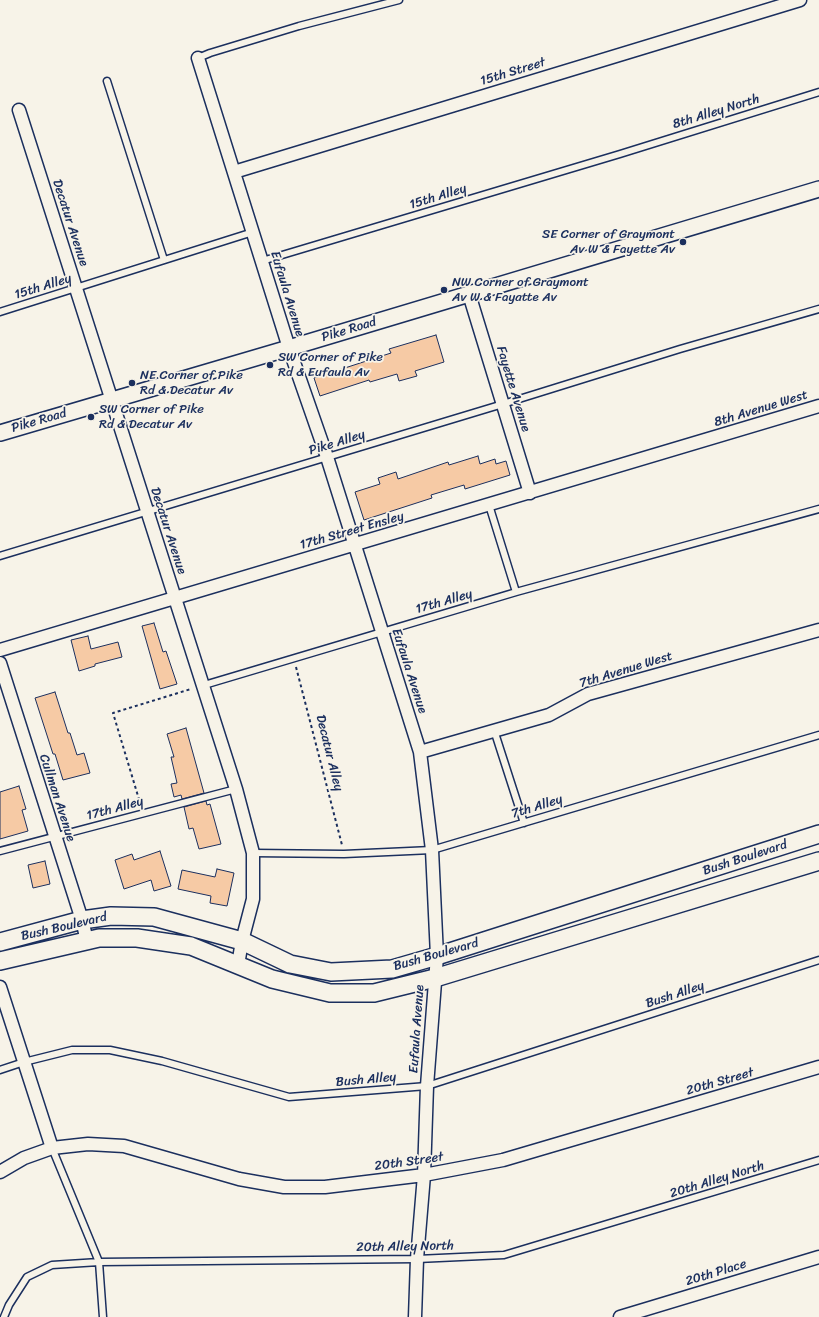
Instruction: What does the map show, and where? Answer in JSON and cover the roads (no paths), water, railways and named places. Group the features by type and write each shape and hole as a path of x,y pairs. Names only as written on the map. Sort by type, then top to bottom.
{"main road":[{"name":"Bush Boulevard","path":"0,942 82,920 111,916 154,917 242,941 290,964 331,972 392,969 819,834"},
{"name":"Bush Boulevard","path":"0,961 99,938 137,938 191,946 272,979 330,993 374,993 435,978 819,861"}],"street":[{"name":"15th Street","path":"234,172 800,0"},
{"name":"Eufaula Avenue","path":"198,58 289,348 327,457 420,752 432,850 437,956 427,1086 424,1174 417,1259 415,1317"},
{"name":"Decatur Avenue","path":"19,110 174,597 204,685 236,789 253,853 253,899 242,941 238,965"},
{"name":"Pike Road","path":"0,433 819,189"},
{"name":"Fayette Avenue","path":"468,294 530,493"},
{"name":"8th Avenue West","path":"711,439 819,406"},
{"name":"17th Street Ensley","path":"0,650 174,597 711,439"},
{"name":"7th Avenue West","path":"420,752 549,715 588,694 819,630"},
{"name":"Cullman Avenue","path":"0,663 82,920 87,941"},
{"path":"0,987 52,1148"},
{"name":"20th Street","path":"0,1172 24,1158 52,1148 88,1144 124,1146 239,1179 284,1187 325,1187 424,1174 503,1160 818,1070"},
{"name":"20th Place","path":"620,1317 819,1257"}],"lane":[{"path":"198,58 300,26 399,0"},
{"path":"107,81 164,260"},
{"name":"8th Alley North","path":"620,154 819,92"},
{"name":"15th Alley","path":"262,261 620,154"},
{"name":"15th Alley","path":"0,312 253,232"},
{"name":"Pike Alley","path":"0,556 680,349 819,309"},
{"path":"490,505 516,592"},
{"name":"17th Alley","path":"204,685 516,592 819,510"},
{"path":"494,730 524,823"},
{"name":"7th Alley","path":"253,853 344,854 432,850 819,735"},
{"name":"17th Alley","path":"0,851 236,789"},
{"name":"Bush Alley","path":"0,1070 24,1062 72,1050 110,1050 162,1061 289,1097 427,1086 819,960"},
{"path":"52,1148 99,1262 104,1317"},
{"name":"20th Alley North","path":"4,1317 9,1305 27,1277 52,1265 99,1262 417,1259 504,1255 819,1160"}],"place":[{"name":"SE Corner of Graymont Av W & Fayette Av","path":"683,242"},
{"name":"NW Corner of Graymont Av W & Fayatte Av","path":"444,290"},
{"name":"SW Corner of Pike Rd & Eufaula Av","path":"270,365"},
{"name":"NE Corner of Pike Rd & Decatur Av","path":"132,383"},
{"name":"SW Corner of Pike Rd & Decatur Av","path":"91,417"}]}
